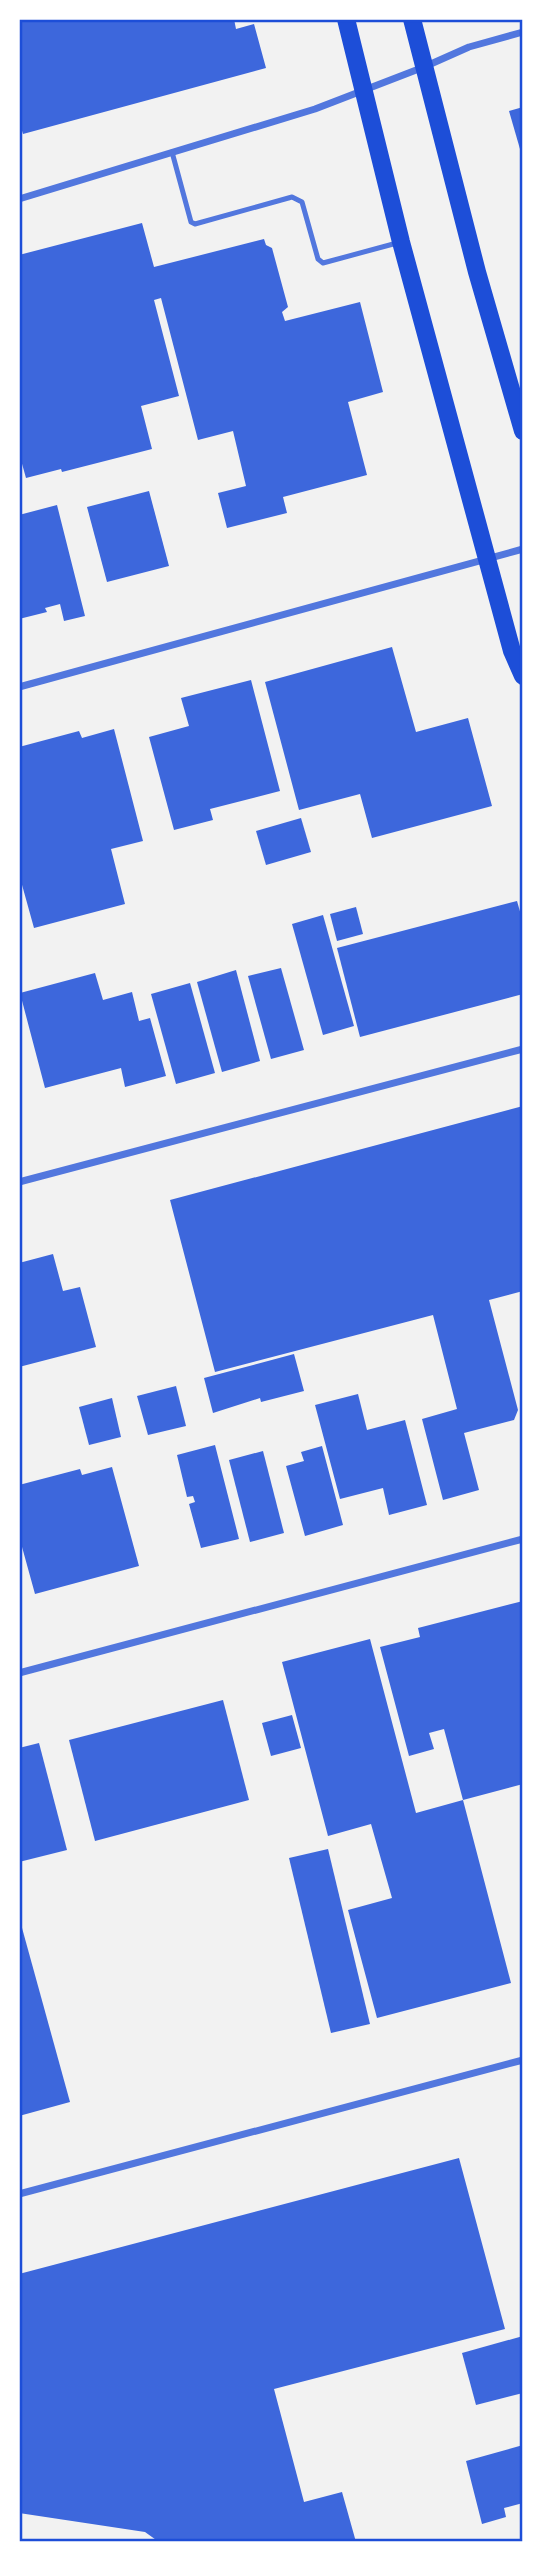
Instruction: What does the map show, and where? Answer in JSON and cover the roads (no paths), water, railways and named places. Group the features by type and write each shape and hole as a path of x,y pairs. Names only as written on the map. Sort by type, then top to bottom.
{"main road":[{"path":"346,19 401,242 512,651 523,676"},
{"path":"412,19 477,272 523,431"}],"street":[{"path":"19,199 314,109 469,47 523,32"},
{"path":"19,687 523,549"},
{"path":"19,1182 523,1049"},
{"path":"19,1673 523,1539"},
{"path":"19,2194 523,2060"}],"lane":[{"path":"172,152 191,222 195,224 292,197 302,202 318,259 323,263 401,242"}]}
